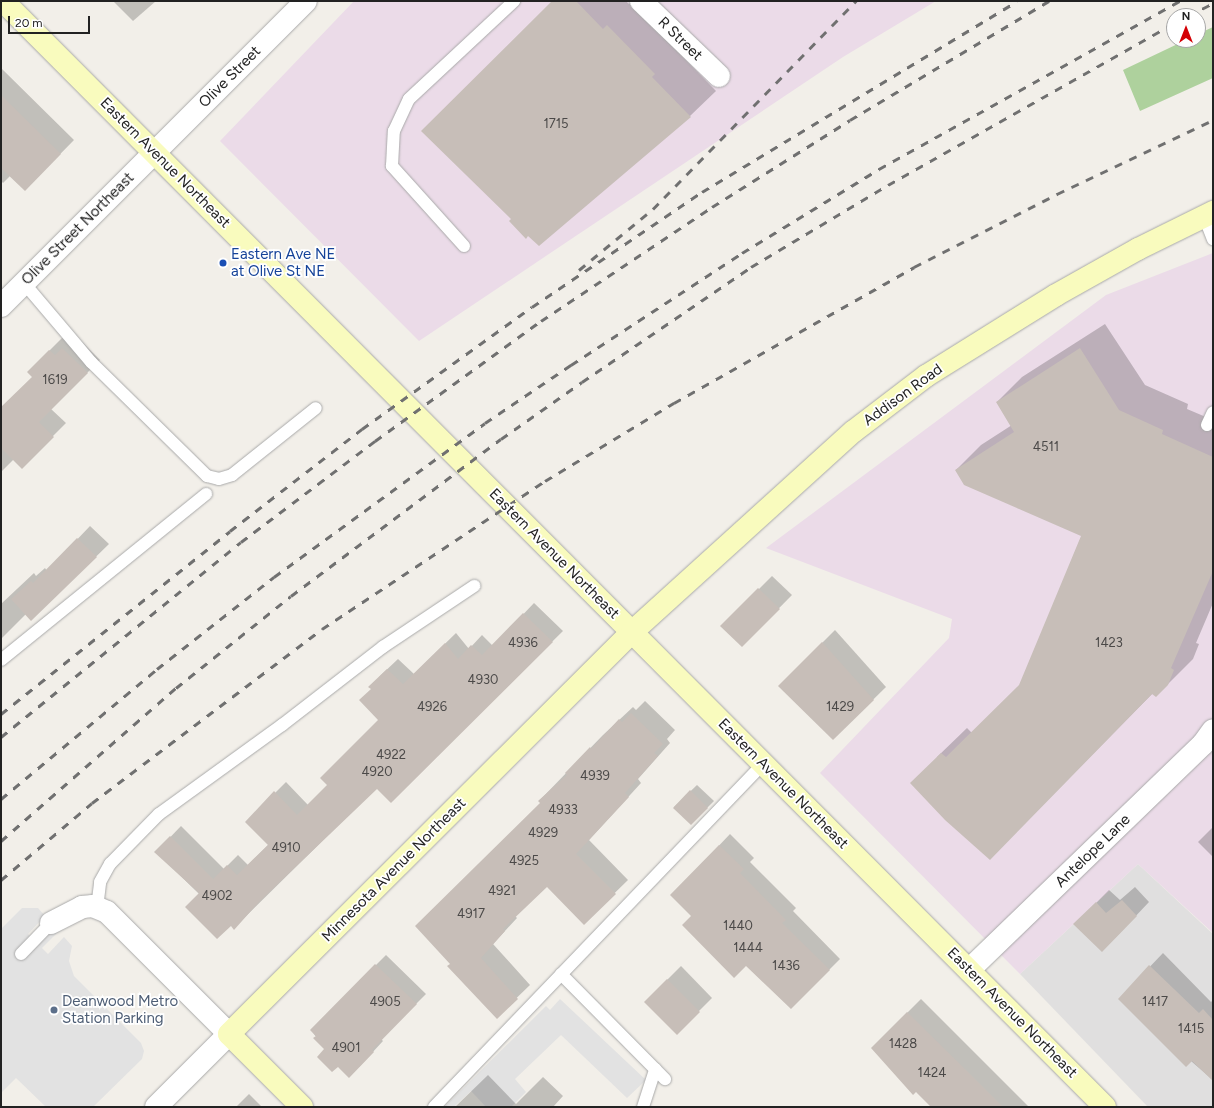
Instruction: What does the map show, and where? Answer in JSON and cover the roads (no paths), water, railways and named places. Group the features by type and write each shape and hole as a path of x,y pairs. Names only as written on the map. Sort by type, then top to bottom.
{"main road":[{"name":"Eastern Avenue Northeast","path":"3,1 1105,1107"},
{"name":"Addison Road","path":"632,632 854,431 926,376 1056,295 1208,214"},
{"name":"Minnesota Avenue Northeast","path":"229,1034 632,632"},
{"path":"229,1034 302,1107"}],"street":[{"name":"Olive Street","path":"154,152 306,1"},
{"name":"R Street","path":"641,1 719,76"},
{"name":"Olive Street Northeast","path":"1,306 154,152"},
{"name":"Antelope Lane","path":"970,970 1204,744 1213,730"},
{"path":"51,923 82,907 97,908 107,912 229,1034"},
{"name":"Minnesota Avenue Northeast","path":"156,1107 229,1034"}],"lane":[{"path":"464,246 392,166 394,131 409,99 514,1"},
{"path":"1208,214 1213,239"},
{"path":"24,283 90,362 207,476 219,479 232,475 316,408"},
{"path":"1207,425 1213,412"},
{"path":"1,660 206,494"},
{"path":"97,908 100,882 110,864 159,814 282,725 383,647 474,586"},
{"path":"434,1107 763,764"},
{"path":"21,954 51,923"},
{"path":"561,974 664,1079"},
{"path":"643,1107 655,1069"}],"railway":[{"path":"579,270 653,209 856,1"},
{"path":"1,714 230,531 362,429 532,307 702,192 1017,1"},
{"path":"1,737 241,542 375,441 541,321 712,207 850,120 1049,1"},
{"path":"1,799 157,669 274,577 485,423 742,253 879,169 1180,1"},
{"path":"1203,8 1213,3"},
{"path":"1,841 176,688 291,596 501,439 582,382 751,267 888,185 1166,28"},
{"path":"1,880 92,803 322,629 545,481 674,403 914,267 1057,194 1213,120"}],"place":[{"name":"Eastern Ave NE at Olive St NE","path":"223,263"},
{"name":"Deanwood Metro Station Parking","path":"54,1010"}]}
